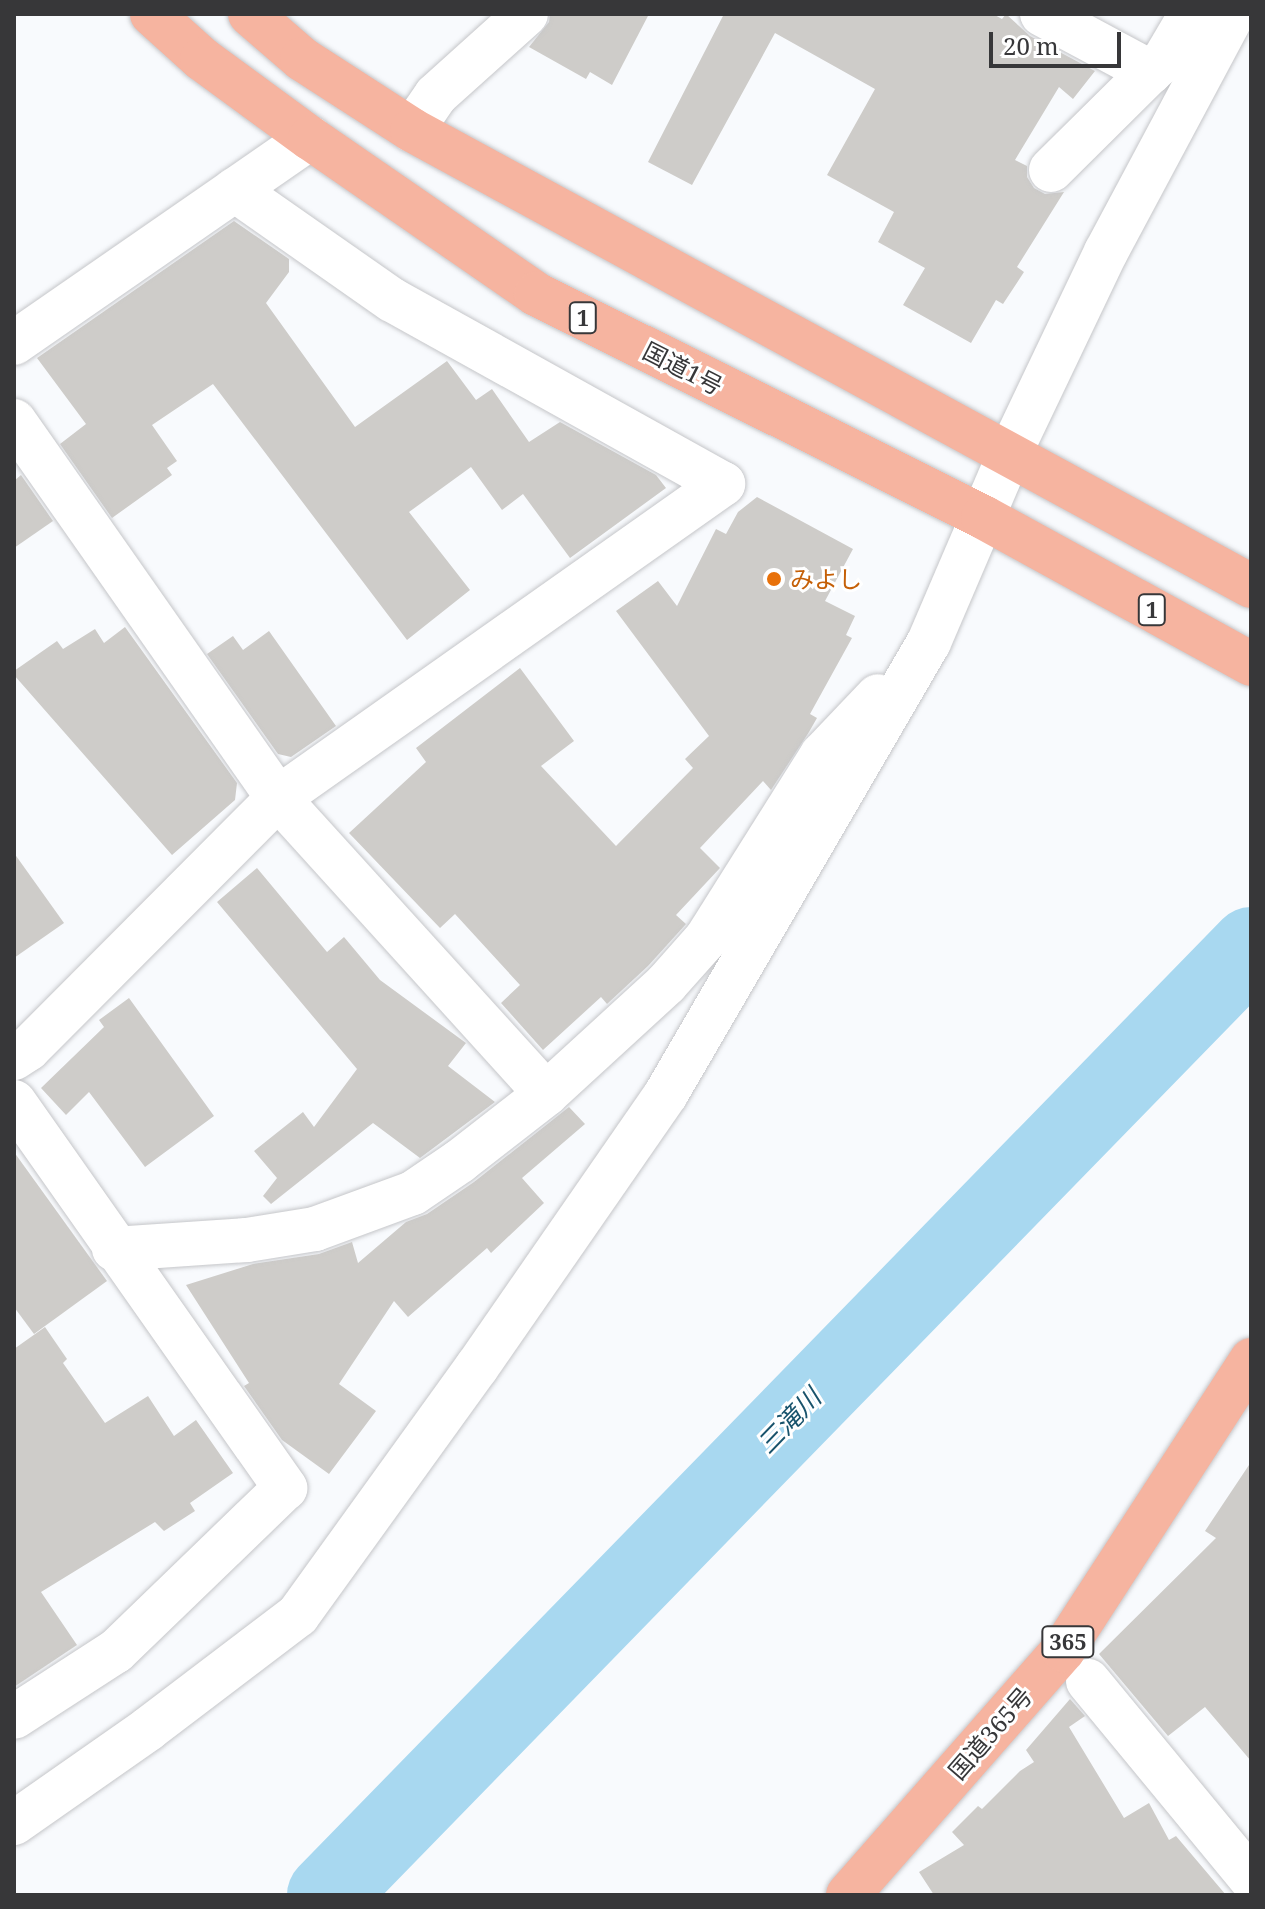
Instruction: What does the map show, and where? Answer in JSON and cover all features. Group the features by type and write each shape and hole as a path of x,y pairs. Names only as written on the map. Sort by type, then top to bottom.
{"highway":[{"name":"国道1号","path":"152,14 202,59 310,138 536,294 983,517 1251,664"},
{"path":"250,14 302,59 412,130 1251,586"},
{"name":"国道365号","path":"848,1895 1063,1650 1251,1360"}],"street":[{"path":"412,130 436,95 526,14"},
{"path":"1042,14 1150,72"},
{"path":"1051,170 1164,60 1191,14"},
{"path":"14,1823 148,1729 298,1615 468,1379 666,1094 929,642 1010,453 1106,252 1233,14"},
{"path":"14,343 310,138"},
{"path":"14,1058 28,1049 278,798 723,484 392,300 235,190"},
{"path":"14,421 278,798 546,1094"},
{"path":"114,1249 247,1240 315,1229 369,1210 413,1193 546,1094 666,984 706,939 822,755 929,642"},
{"path":"14,1102 114,1249 285,1488 116,1651 14,1717"},
{"path":"1088,1681 1251,1879"}],"building":[{"path":"550,14 649,14 612,85 590,72 586,79 529,47 549,22"},
{"path":"724,14 993,14 1002,19 1006,14 1030,36 1095,71 1073,99 1059,87 1015,160 1027,166 1027,177 1034,188 1045,194 1064,192 1017,267 1024,272 1003,304 996,300 971,343 903,305 925,268 878,242 894,212 827,175 875,89 775,33 692,185 648,162"},
{"path":"234,221 289,259 289,272 266,303 355,427 447,361 476,400 492,389 529,442 560,422 656,475 666,488 570,558 523,494 502,510 471,467 409,512 470,590 407,640 213,384 152,425 177,461 167,468 172,475 112,518 60,444 86,424 37,358"},
{"path":"21,475 53,521 14,548 14,481"},
{"path":"757,497 853,549 825,601 855,616 846,635 852,638 810,714 817,718 771,790 763,781 700,848 720,868 676,915 686,924 648,966 607,1004 601,997 543,1050 501,1003 520,985 455,914 440,928 349,833 426,762 416,748 520,668 574,741 541,766 616,846 693,768 685,759 709,736 616,611 658,581 677,606 716,529 726,534 738,512"},
{"path":"125,627 237,783 235,800 172,855 14,675 14,671 57,641 63,649 95,629 104,643"},
{"path":"269,631 336,726 291,757 278,754 207,654 233,636 243,650"},
{"path":"14,853 64,923 14,958"},
{"path":"257,868 327,952 344,937 380,980 466,1043 448,1066 495,1102 420,1158 373,1123 271,1204 263,1196 277,1178 254,1151 303,1112 314,1127 357,1069 217,902"},
{"path":"129,998 214,1116 145,1167 89,1092 66,1115 41,1088 104,1027 99,1020"},
{"path":"569,1107 585,1124 522,1178 544,1203 491,1253 487,1248 408,1317 394,1301 339,1384 376,1411 329,1474 282,1440 244,1386 249,1383 186,1285 253,1264 319,1254 352,1242 358,1263 406,1222 427,1214 474,1182"},
{"path":"14,1152 107,1281 34,1334 14,1307"},
{"path":"45,1327 67,1359 63,1363 105,1423 148,1396 174,1436 196,1420 233,1473 190,1503 195,1511 164,1531 155,1522 41,1592 77,1645 14,1687 14,1349"},
{"path":"1251,1462 1251,1761 1205,1707 1168,1736 1099,1654 1216,1538 1205,1531"},
{"path":"1070,1699 1085,1716 1069,1727 1124,1818 1149,1803 1169,1840 1176,1836 1226,1895 934,1895 919,1872 964,1845 952,1832 978,1806 982,1809 1020,1771 1034,1762 1026,1750"}],"waterway":[{"name":"三滝川","path":"327,1895 1251,947"}],"place":[{"name":"みよし","path":"774,579"}]}
